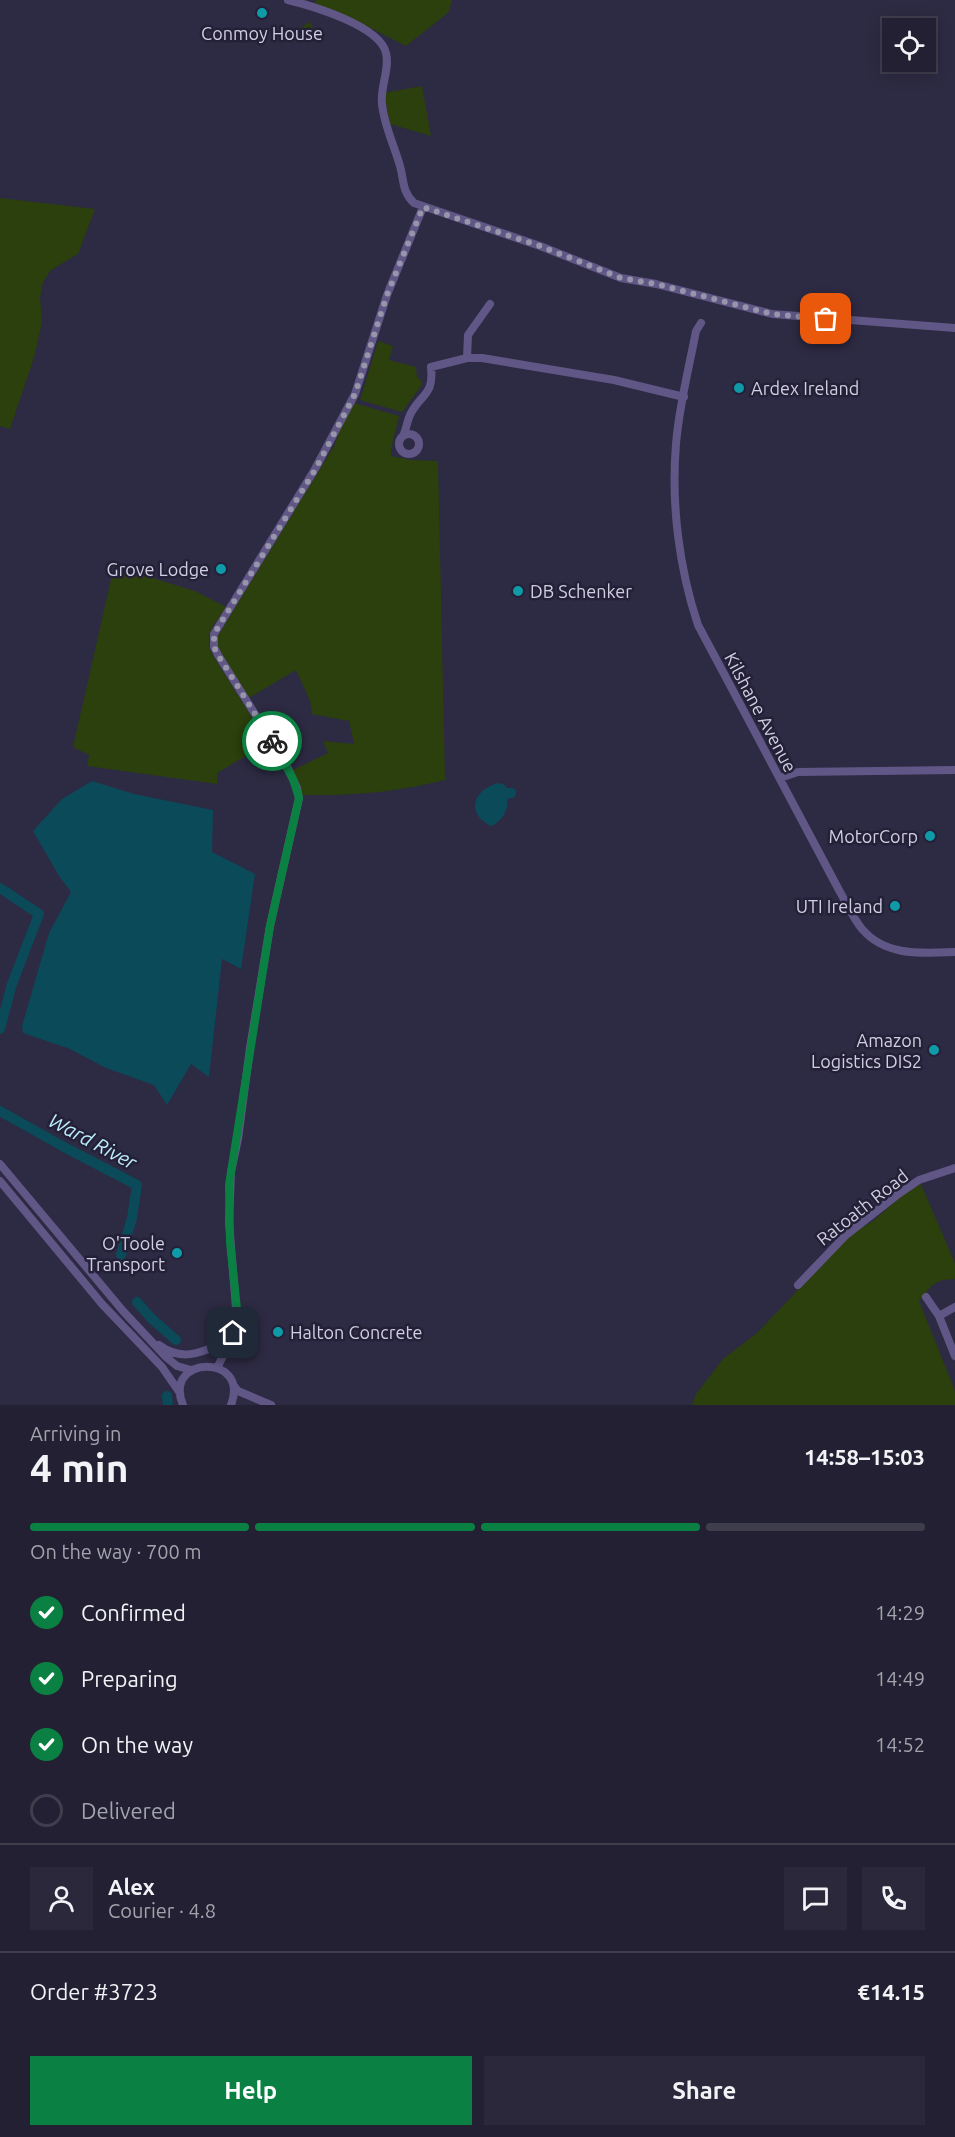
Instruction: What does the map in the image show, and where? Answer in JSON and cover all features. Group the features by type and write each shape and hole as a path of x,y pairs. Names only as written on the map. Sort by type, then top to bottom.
{"street":[{"path":"288,0 336,15 375,35 383,45 387,66 382,86 386,124 401,169 406,197 414,203 540,246 621,278 656,284 772,314 955,328"},
{"path":"218,1368 231,1340 237,1315 229,1222 229,1185 270,926 299,798 285,762 218,655 214,647 214,634 315,470 355,394 387,295 423,207"},
{"path":"467,358 468,335 490,304"},
{"name":"Kilshane Avenue","path":"701,323 696,331 676,441 675,470 683,572 689,598 707,643 840,892 864,931 876,941 903,952 955,952"},
{"path":"408,427 418,439 419,446 416,452 410,454 404,453 399,441 408,427 411,413 428,391 432,381 431,367 467,358 482,358 614,380 684,397"},
{"path":"403,436 413,435"},
{"path":"780,778 798,772 955,770"},
{"path":"0,1164 123,1311 166,1357 177,1366 191,1370"},
{"name":"Ratoath Road","path":"798,1285 846,1234 897,1194 919,1180 955,1168"},
{"path":"0,1181 102,1304 162,1367 180,1393"},
{"path":"926,1297 939,1316 955,1356"},
{"path":"939,1316 955,1307"},
{"path":"123,1311 152,1339 173,1353 201,1354 231,1340"},
{"path":"183,1405 180,1393 181,1384 191,1370 200,1366 218,1368 224,1372 238,1391 271,1405"},
{"path":"231,1405 232,1385"}],"green space":[{"path":"316,0 452,0 449,11 444,16 406,46 339,12 315,5"},
{"path":"310,22 315,31 296,42 291,33"},
{"path":"422,86 431,136 390,124 384,93"},
{"path":"0,198 95,209 78,254 51,270 43,282 40,297 42,322 34,358 10,429 0,426"},
{"path":"378,341 393,346 389,360 416,367 417,377 422,381 421,386 402,412 360,400"},
{"path":"350,402 399,416 391,456 411,460 438,461 445,780 409,788 374,792 302,795 293,770 328,753 323,741 354,744 349,721 312,714 310,701 296,670 249,698 219,653 216,639 334,446"},
{"path":"114,566 195,591 226,607 210,634 212,654 268,743 217,773 217,784 87,766 89,755 73,747"},
{"path":"921,1184 955,1263 955,1279 937,1282 919,1301 955,1391 955,1405 692,1405 696,1394 723,1359 757,1333 851,1234 873,1221 904,1194"}],"water":[{"path":"92,781 134,794 213,810 212,852 255,874 241,969 222,959 209,1077 191,1064 167,1105 154,1085 106,1068 70,1049 23,1033 22,1026 49,933 71,892 33,831 62,799"},
{"path":"498,783 516,790 515,797 507,799 504,815 491,826 478,815 475,803 482,791"}],"waterway":[{"name":"Ward River","path":"0,888 39,914 12,984 0,1029"},
{"name":"Ward River","path":"0,1111 137,1185 132,1218 121,1255"},
{"name":"Ward River","path":"137,1302 176,1340"},
{"name":"Ward River","path":"167,1396 168,1405"}],"way so far":[{"path":"272,741 218,655 214,647 214,634 315,470 355,394 387,295 423,207 540,246 621,278 656,284 772,314 826,319"}],"place":[{"name":"Conmoy House","path":"262,13"},
{"name":"Ardex Ireland","path":"739,388"},
{"name":"Grove Lodge","path":"221,569"},
{"name":"DB Schenker","path":"518,591"},
{"name":"MotorCorp","path":"930,836"},
{"name":"UTI Ireland","path":"895,906"},
{"name":"Amazon Logistics DIS2","path":"934,1050"},
{"name":"O'Toole Transport","path":"177,1253"},
{"name":"Halton Concrete","path":"278,1332"}],"route":[{"path":"233,1333 237,1320 237,1309 230,1242 229,1185 270,926 299,798 285,762 272,741"}]}
